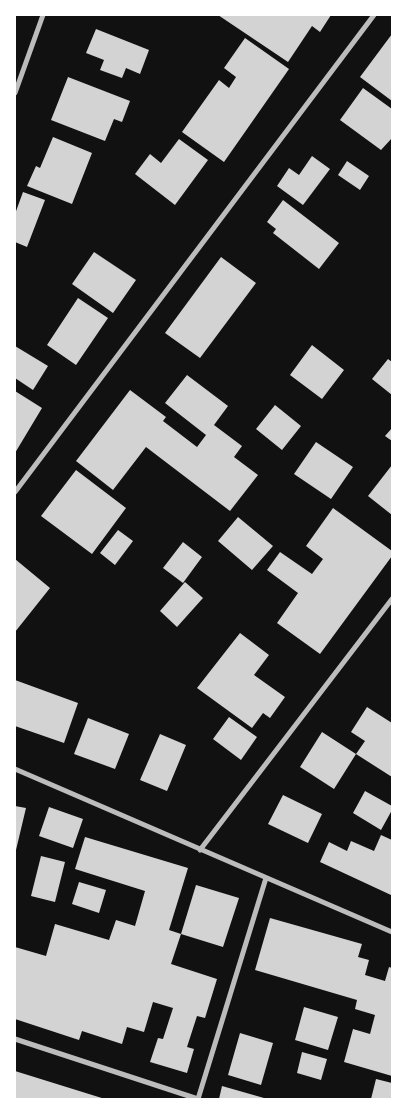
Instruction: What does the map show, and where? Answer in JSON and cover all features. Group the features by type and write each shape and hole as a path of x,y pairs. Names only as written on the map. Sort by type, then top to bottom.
{"street":[{"path":"15,93 43,15"},
{"path":"15,492 374,15"},
{"path":"200,850 392,599"},
{"path":"15,769 392,932"},
{"path":"15,1039 198,1099 266,878"}],"building":[{"path":"218,15 331,15 320,32 312,26 288,62"},
{"path":"96,29 149,50 140,74 126,68 122,78 100,70 104,60 86,53"},
{"path":"392,34 392,101 360,77"},
{"path":"245,38 289,69 224,162 182,132 219,80 229,88 236,77 224,68"},
{"path":"68,77 130,101 122,122 114,119 105,141 51,120"},
{"path":"363,88 392,109 392,138 381,150 340,120"},
{"path":"53,137 92,153 72,204 27,186 36,166 40,168"},
{"path":"179,139 208,160 175,205 135,174 150,154 161,163"},
{"path":"312,156 330,169 303,205 277,186 289,168 299,175"},
{"path":"347,161 369,176 360,190 338,175"},
{"path":"23,192 45,200 27,247 15,242 15,214"},
{"path":"283,200 339,243 319,269 273,233 276,229 267,222"},
{"path":"94,252 136,280 113,313 72,284"},
{"path":"221,257 256,283 200,358 165,333"},
{"path":"78,298 108,318 76,365 47,345"},
{"path":"312,345 344,370 322,399 290,375"},
{"path":"15,346 48,366 33,390 15,378"},
{"path":"388,359 392,362 392,395 372,379"},
{"path":"187,375 228,406 214,425 242,446 234,457 258,475 230,511 146,447 113,490 76,461 130,390 166,417 163,421 197,447 206,435 165,403"},
{"path":"15,391 42,408 15,453"},
{"path":"275,405 301,426 282,450 256,429"},
{"path":"392,428 392,441 385,436"},
{"path":"316,442 353,467 331,499 294,474"},
{"path":"392,465 392,515 368,496"},
{"path":"76,470 126,508 92,554 41,516"},
{"path":"333,508 392,551 392,556 320,654 277,623 298,593 267,570 280,552 312,574 323,559 306,546"},
{"path":"238,517 273,546 252,570 218,541"},
{"path":"118,530 133,541 115,565 100,553"},
{"path":"183,542 202,557 183,583 163,568"},
{"path":"15,559 50,588 15,632"},
{"path":"185,582 203,598 177,627 160,611"},
{"path":"240,633 269,655 254,675 285,697 270,718 263,713 252,728 197,688"},
{"path":"15,680 78,703 64,743 15,726"},
{"path":"367,707 392,723 392,777 356,754 365,741 351,732"},
{"path":"229,717 257,737 241,760 213,739"},
{"path":"88,718 129,734 115,769 74,754"},
{"path":"322,732 356,754 334,789 300,767"},
{"path":"160,734 186,745 167,791 140,780"},
{"path":"365,791 392,806 392,810 381,830 353,813"},
{"path":"283,795 322,814 308,843 268,824"},
{"path":"15,806 26,808 16,850 15,850"},
{"path":"49,807 83,819 73,848 39,836"},
{"path":"381,835 392,840 391,895 320,862 329,842 347,851 351,841 374,851"},
{"path":"85,837 188,868 169,930 181,934 171,964 217,979 205,1018 197,1016 187,1047 194,1049 187,1073 150,1062 158,1038 163,1039 173,1008 153,1002 144,1032 127,1027 122,1044 82,1031 79,1040 15,1019 15,947 46,956 55,924 109,940 116,920 135,926 145,891 75,869"},
{"path":"41,856 65,862 55,902 31,896"},
{"path":"79,882 106,890 99,913 72,904"},
{"path":"196,885 239,898 223,947 181,934"},
{"path":"270,918 362,944 358,957 369,960 365,975 385,981 389,967 392,968 392,1076 344,1062 353,1029 370,1034 375,1015 355,1009 357,1000 255,970"},
{"path":"304,1007 338,1017 328,1050 295,1040"},
{"path":"240,1033 273,1043 261,1085 228,1075"},
{"path":"302,1052 327,1059 321,1080 297,1073"},
{"path":"15,1071 105,1099 15,1099"},
{"path":"376,1079 392,1083 392,1099 371,1099"},
{"path":"222,1086 264,1098 264,1099 219,1099"}]}
